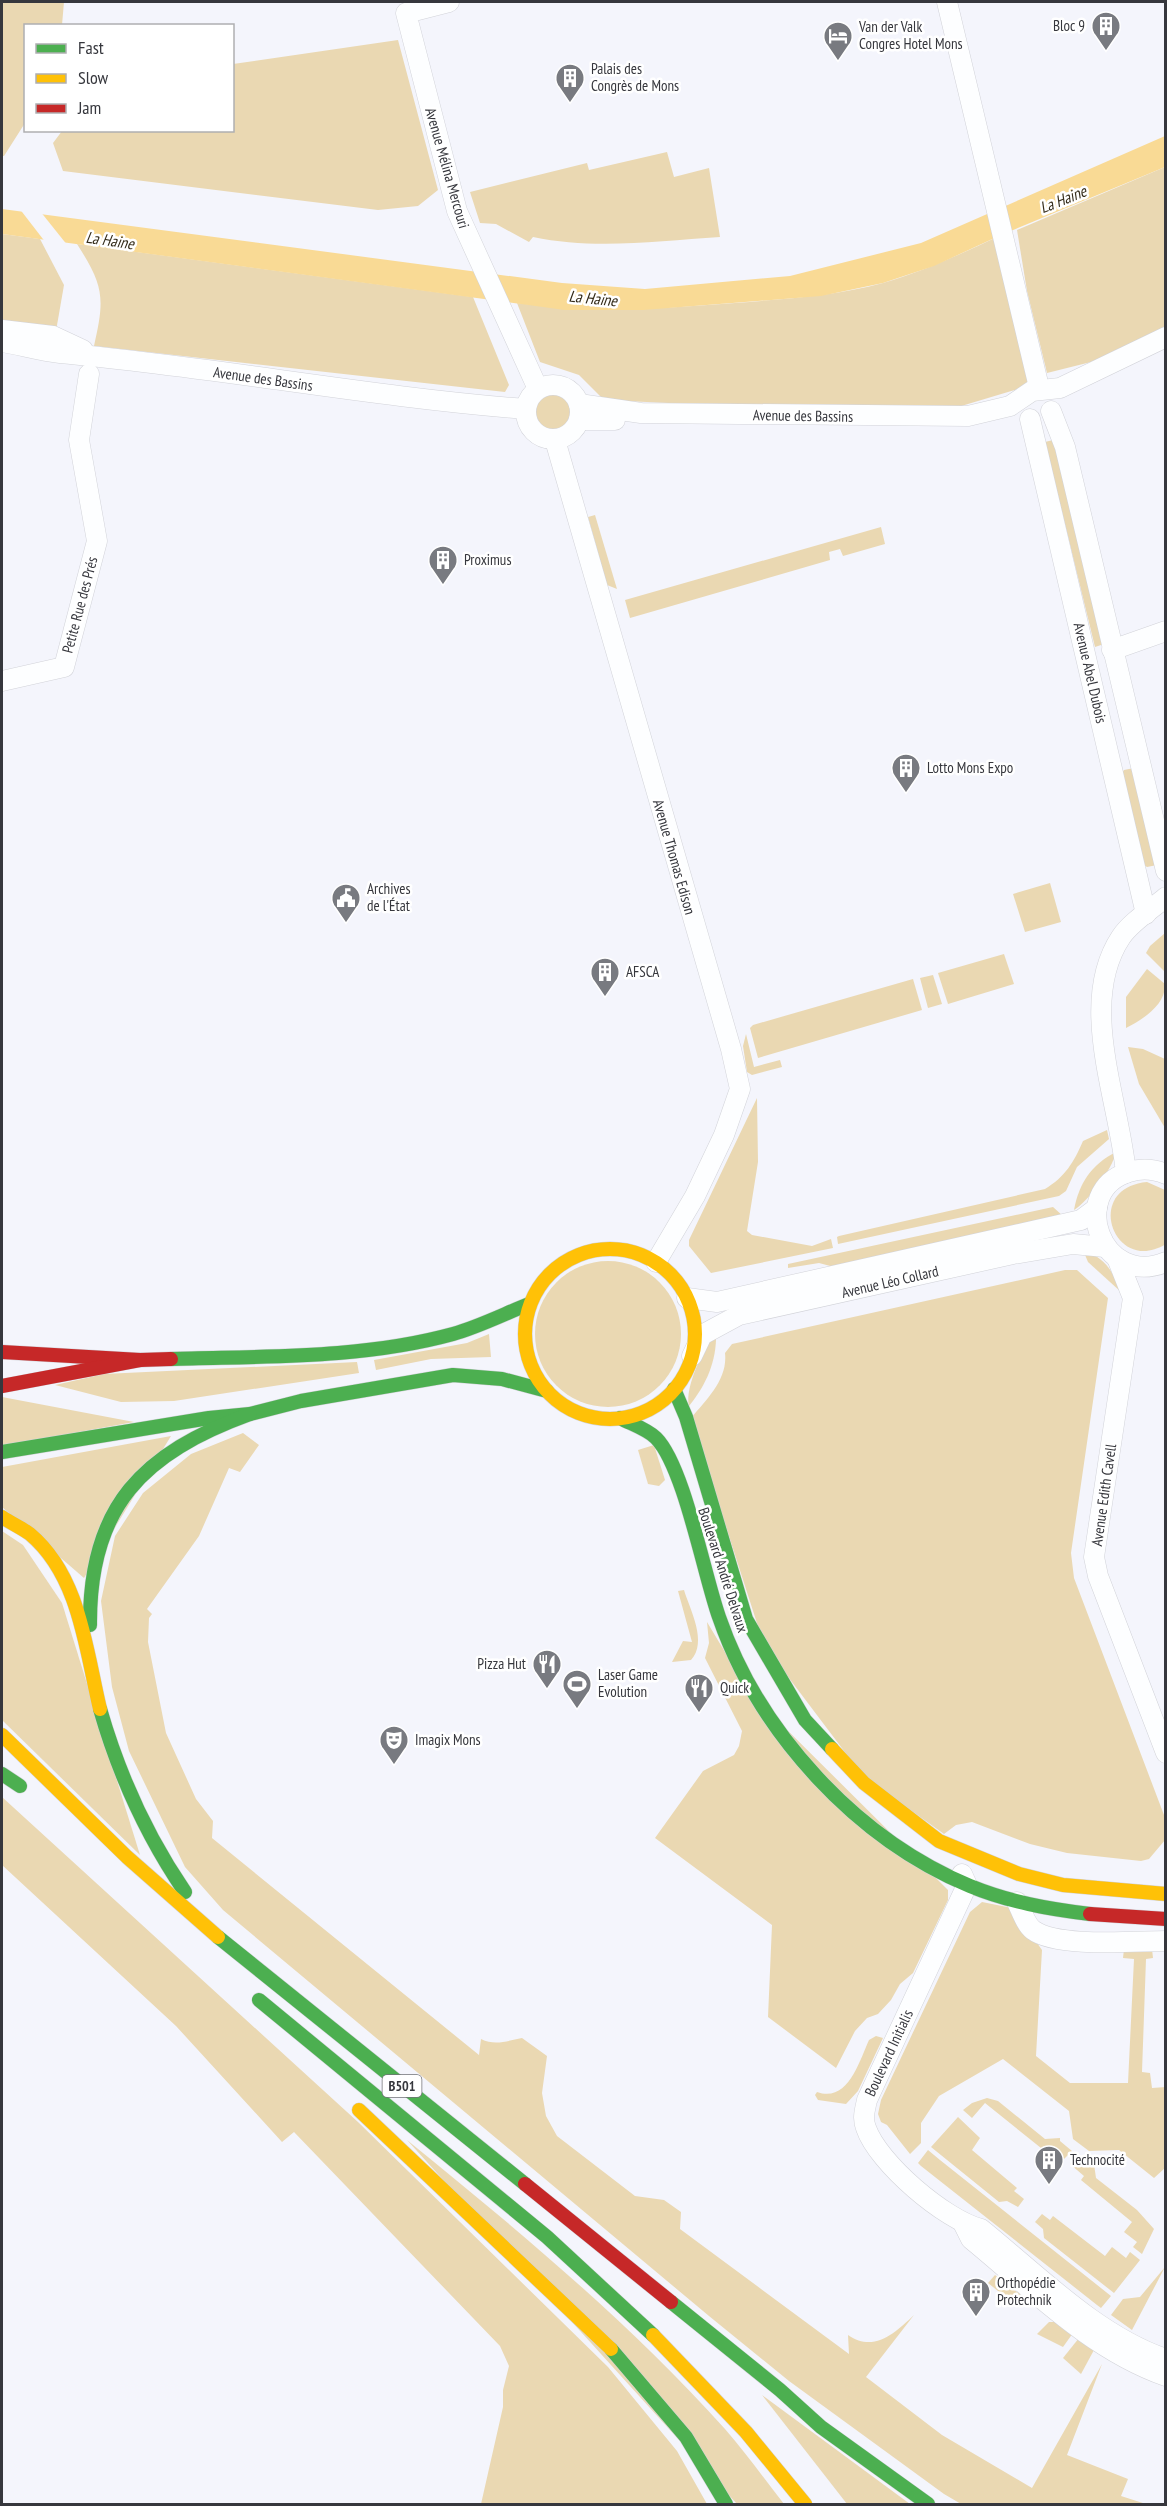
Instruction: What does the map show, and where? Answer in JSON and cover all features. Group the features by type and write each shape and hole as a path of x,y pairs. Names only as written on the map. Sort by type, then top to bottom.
{"main road":[{"path":"620,1249 639,1254 656,1262 674,1278 687,1298 693,1316 695,1336 692,1356 675,1389 659,1404 640,1413 620,1418 600,1418 580,1414 562,1404 547,1391 533,1372 526,1350 525,1327 529,1305 538,1287 550,1272 565,1261 583,1253 620,1249"},
{"path":"2,1352 140,1360 307,1355 369,1349 453,1334 529,1305"},
{"path":"2,1386 140,1360"},
{"path":"92,1668 89,1593 96,1549 112,1511 144,1474 189,1438 250,1414 301,1401 453,1375 502,1379 547,1391"},
{"name":"Boulevard André Delvaux","path":"675,1389 686,1417 746,1619 796,1707 830,1748 864,1783 903,1816 951,1847 1019,1874 1063,1885 1161,1892"},
{"path":"2,1452 209,1418 250,1414"},
{"name":"Boulevard André Delvaux","path":"620,1418 655,1437 670,1458 729,1642 755,1694 797,1755 846,1805 877,1830 967,1885 1017,1902 1047,1909 1143,1920 1166,1919"},
{"path":"2,1517 36,1542 56,1566 71,1593 92,1668 106,1735 129,1798 166,1865 218,1937"},
{"name":"B501","path":"2,1735 127,1857 218,1937 586,2235 666,2316"},
{"path":"2,1767 32,1797"},
{"path":"2,1774 20,1786"},
{"name":"B501","path":"312,2061 252,1994 487,2188 617,2300 717,2398 770,2459 805,2505"},
{"path":"353,2104 607,2345 676,2424 697,2454 726,2505"},
{"path":"586,2235 821,2427 928,2505"}],"street":[{"name":"Avenue Mélina Mercouri","path":"449,2 406,13 457,211 538,390"},
{"path":"947,2 1009,266 1037,407 1166,345"},
{"path":"2,330 53,336 91,354"},
{"name":"Avenue des Bassins","path":"579,412 835,426 969,424 1037,407 1060,388 1166,337"},
{"name":"Avenue des Bassins","path":"2,342 59,352 91,354 343,390 526,409"},
{"name":"Petite Rue des Prés","path":"2,681 64,667 98,541 79,441 89,374"},
{"path":"546,386 562,387 575,396 579,412 570,434 555,440 547,439 533,431 526,417 526,409 528,402 538,390 546,386"},
{"name":"Avenue Abel Dubois","path":"1037,407 1065,447 1166,871"},
{"name":"Avenue Abel Dubois","path":"1037,407 1146,914"},
{"name":"Avenue Thomas Edison","path":"555,440 731,1049 740,1089 711,1164 656,1262"},
{"path":"1112,650 1166,631"},
{"path":"1126,1173 1123,1142 1103,1038 1101,994 1109,957 1123,934 1166,897"},
{"path":"1133,1298 1111,1253 1099,1235 1097,1208 1110,1183 1126,1173 1150,1170 1166,1174"},
{"name":"Avenue Léo Collard","path":"687,1298 717,1302 1081,1220 1097,1208"},
{"name":"Avenue Léo Collard","path":"692,1356 702,1335 739,1315 1013,1254 1073,1244 1097,1244 1139,1267 1162,1263"},
{"name":"Avenue Edith Cavell","path":"1162,1263 1133,1298 1094,1557 1098,1576 1166,1753"},
{"path":"951,1847 967,1885"},
{"name":"Boulevard Initialis","path":"967,1885 867,2100 863,2117 866,2128 880,2153 898,2172 964,2225 971,2239 1087,2334 1135,2363 1166,2376"},
{"path":"1017,1902 1032,1930 1051,1937 1078,1941 1166,1941"},
{"name":"Boulevard Initialis","path":"964,2225 981,2229 1097,2323 1128,2343 1166,2359"}],"shaded area":[{"path":"2,2 64,2 62,24 24,24 24,125 2,156"},
{"path":"398,40 438,190 418,206 378,210 63,171 53,143 61,132 234,132 234,64"},
{"path":"667,152 674,177 709,168 720,237 603,244 533,237 529,242 496,224 480,223 470,192 587,163 589,170"},
{"path":"1165,167 1165,330 1107,358 1047,373 1027,291 1017,230"},
{"path":"2,234 40,239 64,285 56,331 2,324"},
{"path":"1001,235 1038,383 948,410 794,409 604,400 579,375 540,362 517,303 599,309 653,308 828,294 883,283 914,273"},
{"path":"77,244 473,297 509,385 505,392 94,346 100,316 100,293 93,271"},
{"path":"553,392 569,398 575,414 569,430 553,436 537,430 531,414 537,398"},
{"path":"1057,439 1104,644 1095,647 1045,442"},
{"path":"595,515 617,589 607,585 588,517"},
{"path":"881,527 885,544 843,556 840,549 829,552 830,560 630,618 625,600"},
{"path":"1134,768 1157,865 1147,867 1144,865 1121,775 1124,770"},
{"path":"1050,883 1061,922 1025,932 1013,894"},
{"path":"1165,933 1165,972 1146,953 1150,946"},
{"path":"1004,954 1014,984 948,1004 938,973"},
{"path":"1147,969 1165,984 1162,999 1152,1011 1126,1028 1126,997"},
{"path":"933,975 942,1004 928,1008 920,978"},
{"path":"913,979 922,1010 758,1058 750,1028 753,1025"},
{"path":"746,1034 754,1067 780,1060 782,1067 752,1075 747,1072 743,1046"},
{"path":"1128,1047 1143,1049 1165,1059 1165,1128 1139,1084"},
{"path":"757,1098 758,1162 747,1231 752,1235 812,1246 831,1239 833,1248 711,1273 689,1246 689,1240"},
{"path":"1107,1130 1109,1139 1077,1167 1066,1191 1059,1196 838,1244 837,1237 839,1236 1045,1189 1068,1168 1083,1141"},
{"path":"1116,1152 1099,1184 1074,1210 1079,1191 1093,1169"},
{"path":"1147,1182 1165,1190 1166,1244 1148,1251 1132,1249 1120,1240 1113,1227 1111,1213 1115,1199 1127,1188"},
{"path":"1053,1207 1063,1216 834,1267 819,1263 788,1268 788,1264"},
{"path":"1083,1250 1103,1261 1115,1278 1121,1292 1088,1262"},
{"path":"608,1261 636,1267 659,1283 675,1306 681,1334 675,1362 659,1385 636,1401 608,1407 580,1401 557,1385 541,1362 535,1334 541,1306 557,1283 580,1267"},
{"path":"1065,1270 1077,1270 1108,1298 1071,1553 1074,1578 1164,1815 1165,1840 1149,1859 1141,1861 1067,1853 1030,1844 972,1822 956,1825 944,1834 863,1776 764,1645 691,1418 720,1380 725,1353 732,1344"},
{"path":"716,1333 715,1353 709,1372 701,1390 689,1406 689,1389 696,1368"},
{"path":"489,1334 491,1357 431,1359 376,1370 374,1360 467,1343"},
{"path":"357,1362 359,1373 174,1401 121,1402 55,1385 104,1374"},
{"path":"2,1397 134,1422 2,1446"},
{"path":"243,1433 259,1445 240,1472 229,1468 199,1536 147,1609 152,1614 149,1618 148,1642 166,1733 196,1799 213,1821 212,1838 479,2055 481,2039 496,2043 522,2038 547,2056 542,2093 546,2116 557,2136 635,2196 664,2200 681,2212 680,2229 849,2354 848,2335 867,2342 884,2339 914,2315 866,2377 942,2435 1032,2488 1102,2364 1067,2455 1128,2479 1121,2496 1146,2504 961,2504 944,2494 789,2381 709,2316 223,1910 185,1867 129,1751 112,1687 101,1601 115,1536 143,1493 191,1454"},
{"path":"171,1436 84,1578 2,1507 2,1467"},
{"path":"654,1445 665,1480 659,1486 648,1484 638,1450"},
{"path":"2,1531 23,1545 62,1603 140,1855 2,1720"},
{"path":"684,1590 696,1626 698,1644 691,1660 672,1662 683,1641 692,1642 678,1591"},
{"path":"707,1622 749,1692 948,1890 948,1900 913,1973 900,1984 891,2000 878,2014 867,2018 855,2031 836,2068 768,2017 772,1925 655,1838 703,1771 734,1755 739,1746 742,1731 705,1658 709,1643"},
{"path":"2,1797 358,2122 608,2367 677,2451 707,2504 481,2504 503,2407 503,2390 509,2366 500,2346 294,2132 282,2142 176,2026 2,1865"},
{"path":"982,1902 1012,1908 1042,1950 1036,2056 1070,2083 1128,2083 1134,1959 1123,1958 1124,1949 1152,1949 1153,1958 1146,1959 1142,2072 1150,2073 1152,2088 1166,2087 1165,2168 1154,2178 1119,2150 1089,2151 1073,2139 1069,2111 1003,2059 939,2096 921,2123 921,2143 910,2154 887,2125 881,2122 878,2114 881,2100 970,1912"},
{"path":"876,2036 883,2038 858,2091 846,2104 818,2100 815,2095 817,2092 828,2094 837,2092 844,2086 856,2069 869,2040"},
{"path":"987,2098 998,2101 1045,2139 1060,2138 1060,2141 1072,2151 1064,2159 1050,2147 1046,2152 985,2103 972,2118 963,2110 972,2103"},
{"path":"958,2117 980,2138 972,2150 1017,2188 1014,2191 1024,2199 1018,2207 1007,2201 999,2202 931,2147"},
{"path":"407,2140 572,2278 650,2351 725,2429 784,2504 737,2504"},
{"path":"928,2150 1111,2296 1101,2308 921,2166 918,2163"},
{"path":"1077,2155 1087,2163 1094,2164 1096,2178 1137,2210 1154,2229 1142,2254 1133,2247 1137,2242 1124,2232 1132,2222 1081,2180 1084,2176 1070,2164"},
{"path":"1042,2214 1050,2220 1053,2216 1105,2256 1112,2247 1126,2258 1130,2252 1140,2260 1114,2293 1044,2238 1043,2229 1035,2222"},
{"path":"1165,2267 1132,2330 1111,2315 1123,2299 1140,2297"},
{"path":"995,2275 1025,2298 1018,2307 988,2283"},
{"path":"1049,2322 1057,2322 1073,2333 1063,2347 1037,2334"},
{"path":"1079,2338 1094,2350 1081,2374 1063,2358"},
{"path":"762,2395 910,2504 847,2504"}],"water":[{"name":"La Haine","path":"1165,136 1165,167 1001,235 934,266 883,283 821,296 643,310 565,310 2,234 2,209 562,283 645,289 790,276 921,243"}],"pier":[{"path":"19,208 40,211 68,246 46,243"}],"traffic: fast":[{"path":"171,1359 313,1355 384,1348 453,1334 529,1304"},
{"path":"2,1452 209,1418 250,1414 301,1401 453,1375 502,1379 547,1391"},
{"path":"674,1389 686,1417 746,1619 805,1720 832,1749"},
{"path":"90,1625 92,1583 100,1547 112,1516 130,1490 152,1467 180,1447 212,1429 250,1414"},
{"path":"620,1418 644,1429 656,1438 666,1452 684,1496 719,1617 737,1660 759,1701 786,1741 817,1777 851,1811 928,1866 970,1886 1014,1901 1090,1914"},
{"path":"100,1709 135,1804 158,1849 185,1892"},
{"path":"2,1774 20,1786"},
{"path":"218,1937 525,2184"},
{"path":"259,2000 547,2237 653,2335"},
{"path":"671,2302 780,2390 821,2427 928,2504"},
{"path":"611,2349 686,2437 726,2504"}],"traffic: slow":[{"path":"610,1249 643,1256 657,1263 670,1274 681,1287 688,1301 695,1334 688,1367 681,1381 670,1394 657,1405 643,1412 610,1419 577,1412 563,1405 550,1394 539,1381 532,1367 525,1334 532,1301 539,1287 550,1274 563,1263 577,1256 610,1249"},
{"path":"2,1517 30,1534 47,1551 60,1571 85,1639 100,1709"},
{"path":"2,1735 127,1857 218,1937"},
{"path":"832,1749 864,1783 939,1841 1019,1874 1063,1885 1166,1894"},
{"path":"359,2110 611,2349"},
{"path":"653,2335 746,2432 805,2504"}],"traffic: jam":[{"path":"2,1352 140,1360 171,1359"},
{"path":"2,1386 140,1360"},
{"path":"1090,1914 1166,1919"},
{"path":"525,2184 671,2302"}],"place":[{"name":"Bloc 9","path":"1106,52"},
{"name":"Van der Valk Congres Hotel Mons","path":"838,62"},
{"name":"Palais des Congrès de Mons","path":"570,104"},
{"name":"Proximus","path":"443,586"},
{"name":"Lotto Mons Expo","path":"906,794"},
{"name":"Archives de l'État","path":"346,924"},
{"name":"AFSCA","path":"605,998"},
{"name":"Pizza Hut","path":"547,1690"},
{"name":"Laser Game Evolution","path":"577,1710"},
{"name":"Quick","path":"699,1714"},
{"name":"Imagix Mons","path":"394,1766"},
{"name":"Technocité","path":"1049,2186"},
{"name":"Orthopédie Protechnik","path":"976,2318"}]}
